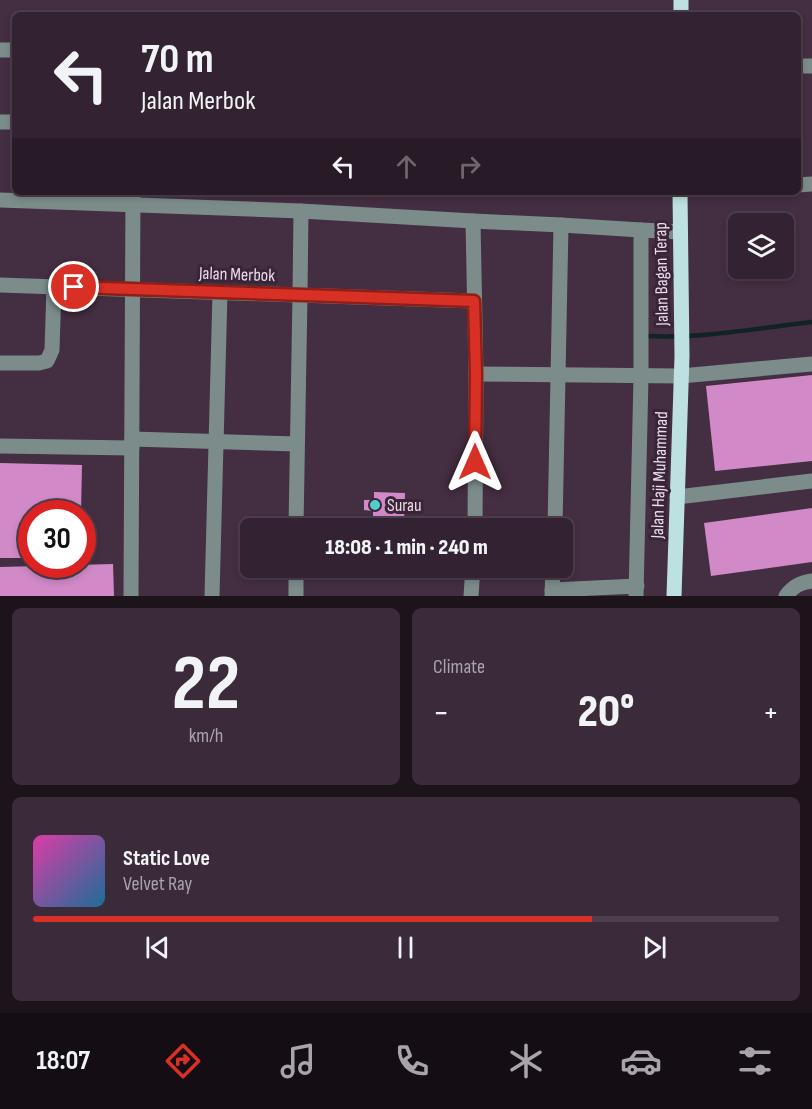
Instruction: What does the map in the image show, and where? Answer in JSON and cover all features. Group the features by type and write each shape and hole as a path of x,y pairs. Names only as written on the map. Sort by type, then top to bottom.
{"main road":[{"name":"Jalan Bagan Terap","path":"680,195 682,356"},
{"name":"Jalan Haji Muhammad","path":"674,596 682,356"}],"street":[{"path":"0,200 133,198 301,211 680,232"},
{"path":"131,596 133,198"},
{"path":"296,518 301,211"},
{"path":"473,221 476,374 475,518"},
{"path":"555,518 561,225"},
{"path":"553,578 552,593 636,591 641,377 641,230"},
{"name":"Jalan Merbok","path":"0,285 474,301"},
{"path":"0,363 46,361 51,350 54,287"},
{"path":"212,596 220,292"},
{"path":"476,374 681,376 812,364"},
{"path":"0,446 216,441 297,444"},
{"path":"677,497 812,481"},
{"path":"296,578 296,596"},
{"path":"471,596 472,578"},
{"path":"786,596 792,587 812,581"}],"building":[{"path":"812,375 812,461 715,471 706,386"},
{"path":"0,463 82,465 81,500 18,500 18,558 0,558"},
{"path":"374,492 405,493 404,518 373,518 373,511 364,510 364,500 374,500"},
{"path":"812,508 812,562 711,576 704,523"},
{"path":"96,564 113,564 114,596 0,596 0,567 18,567 18,578 96,578"}],"waterway":[{"path":"647,336 709,334 812,322"}],"place":[{"name":"Surau","path":"375,505"}],"route":[{"path":"74,287 474,301 475,462"}]}
